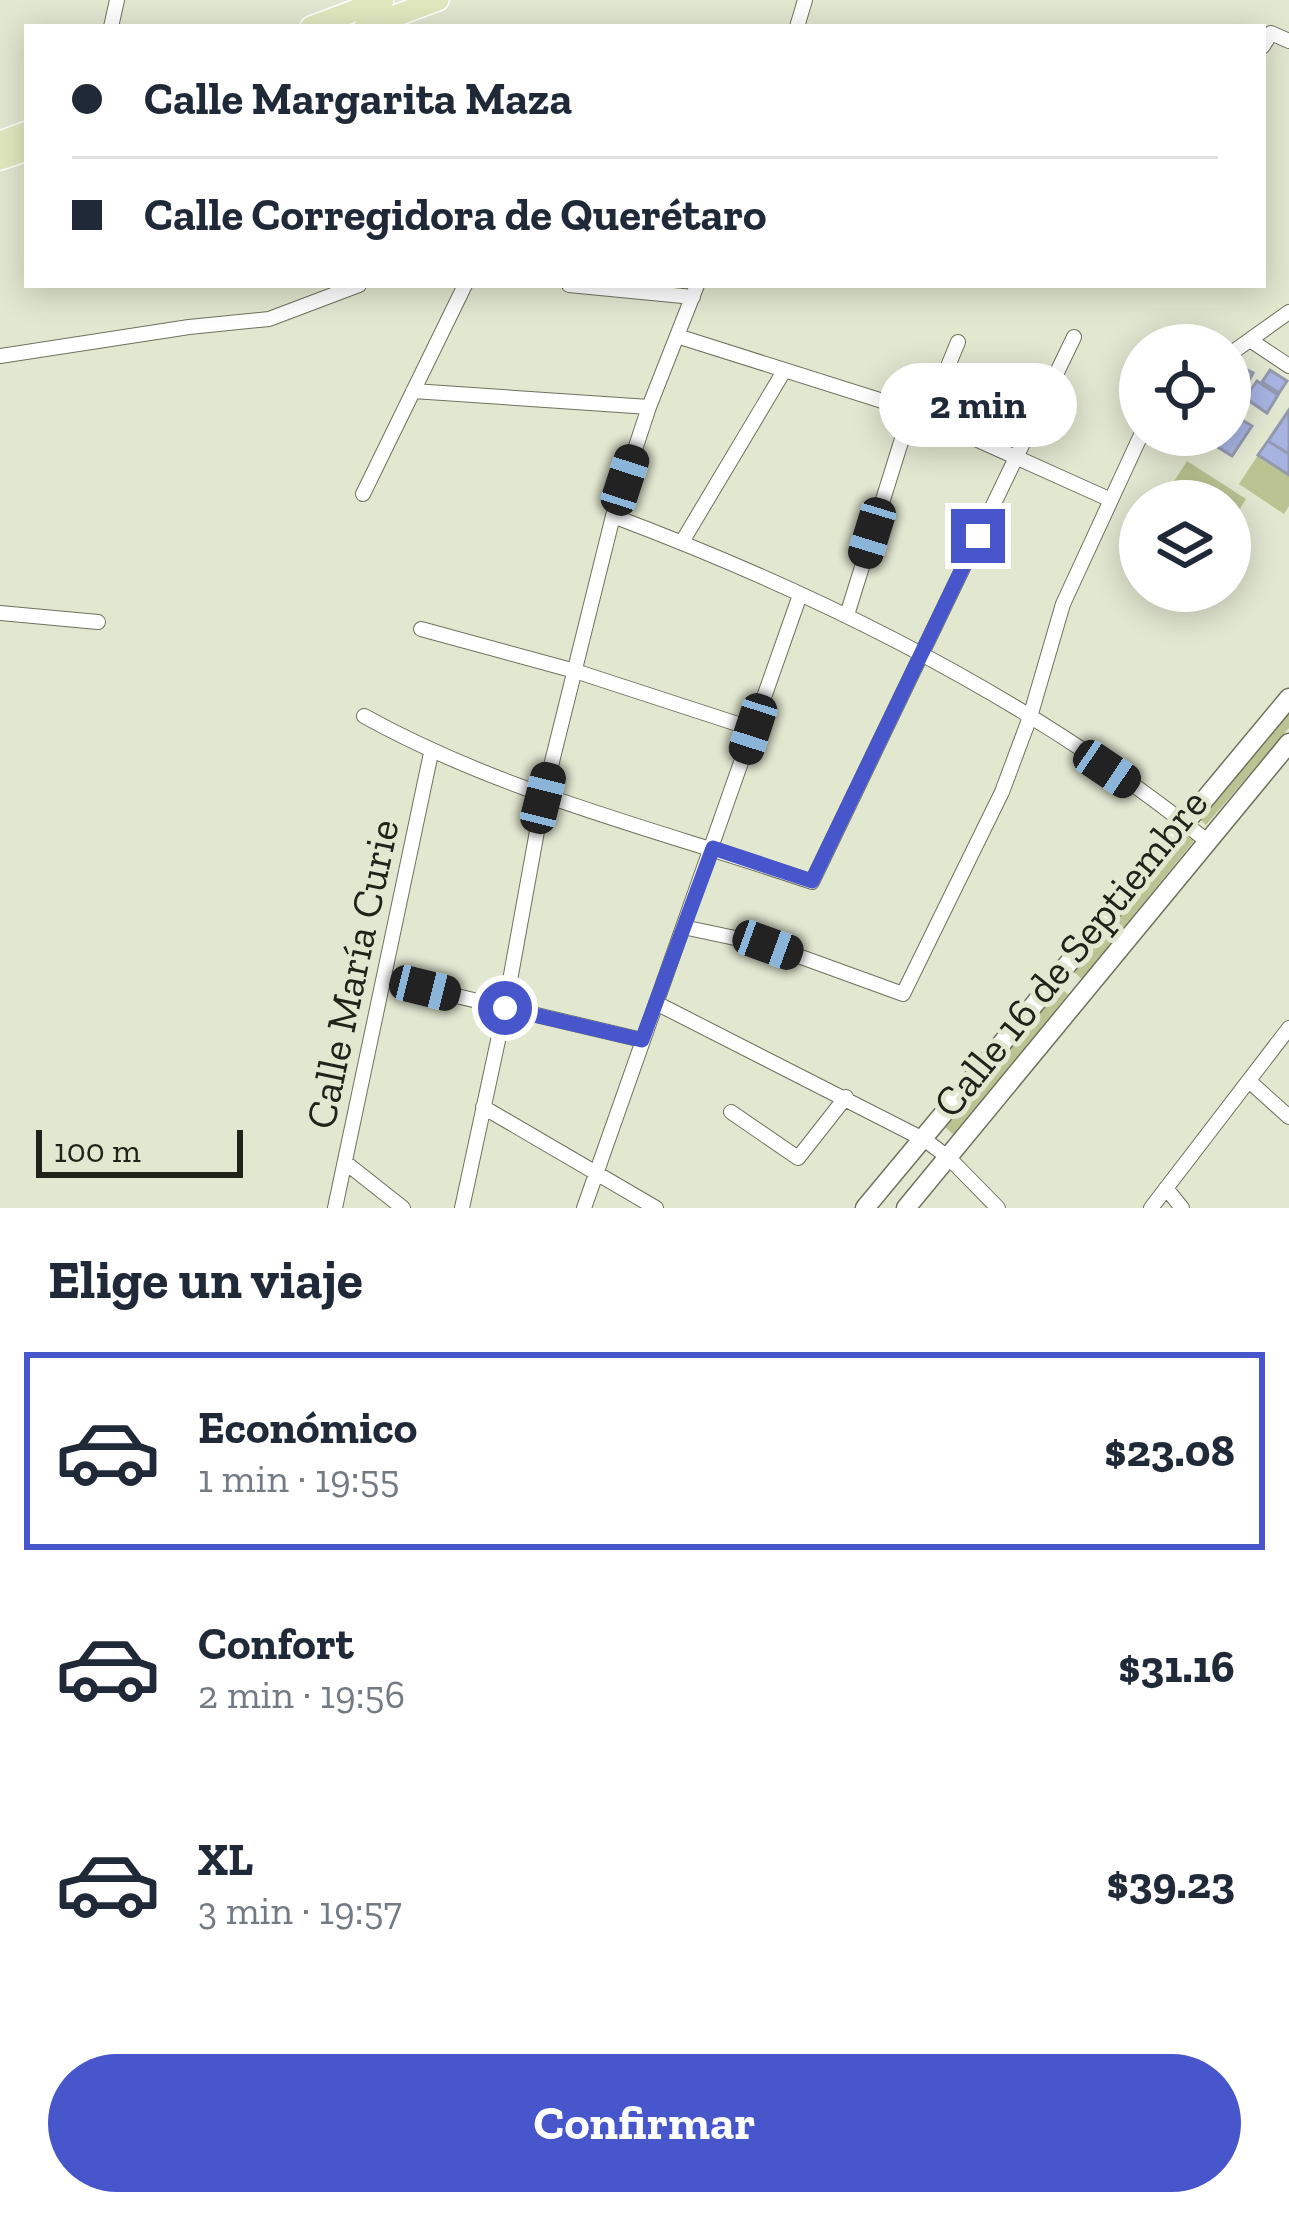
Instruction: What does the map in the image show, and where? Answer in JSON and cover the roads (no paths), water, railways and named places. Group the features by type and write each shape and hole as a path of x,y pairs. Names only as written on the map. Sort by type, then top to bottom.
{"main road":[{"path":"319,24 383,0"},
{"path":"373,24 438,0"}],"street":[{"path":"0,356 268,320 351,288"},
{"path":"363,494 465,288"},
{"path":"462,1208 543,798 613,516 695,291 632,288"},
{"path":"1251,339 1289,312"},
{"path":"677,336 911,410 1111,500"},
{"path":"364,716 431,753 543,798 812,881 1074,338"},
{"path":"1251,341 1289,366"},
{"path":"927,417 958,342"},
{"path":"682,542 784,371"},
{"path":"413,392 649,407"},
{"path":"847,616 911,410"},
{"path":"683,927 768,945 903,994 1003,792 1063,604 1131,456"},
{"path":"613,516 847,616 921,656 1030,717 1207,841"},
{"path":"584,1208 800,596"},
{"path":"0,613 98,622"},
{"path":"421,629 575,671 753,729"},
{"name":"Calle 16 de Septiembre","path":"865,1208 1289,698"},
{"name":"Calle 16 de Septiembre","path":"906,1208 1289,743"},
{"name":"Calle María Curie","path":"335,1208 431,753"},
{"path":"386,979 642,1040"},
{"path":"1058,979 1080,998"},
{"path":"656,1003 925,1140 950,1157 998,1208"},
{"path":"1151,1208 1289,1028"},
{"path":"1250,1082 1289,1118"},
{"path":"731,1112 798,1158 846,1096"},
{"path":"482,1108 656,1208"},
{"path":"346,1163 403,1208"},
{"path":"1166,1188 1182,1208"}]}
